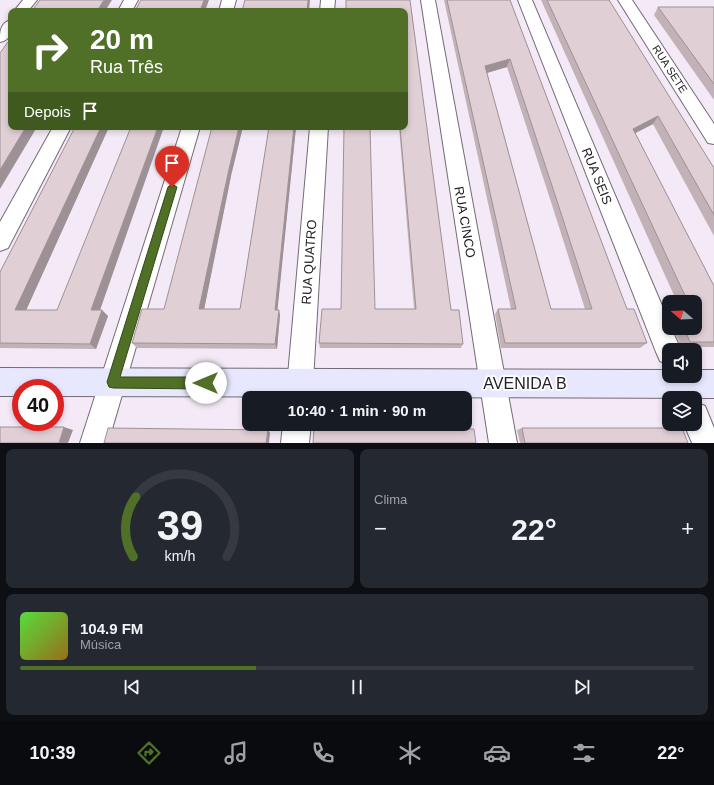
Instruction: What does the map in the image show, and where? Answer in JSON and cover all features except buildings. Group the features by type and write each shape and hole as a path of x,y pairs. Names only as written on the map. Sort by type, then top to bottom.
{"street":[{"path":"23,8 30,0"},
{"name":"RUA CINCO","path":"428,0 503,443"},
{"name":"RUA SEIS","path":"525,0 665,343"},
{"name":"RUA SETE","path":"625,0 714,138"},
{"path":"0,38 8,28"},
{"path":"0,242 60,130"},
{"path":"94,443 190,130"},
{"name":"RUA QUATRO","path":"299,391 319,130"},
{"name":"AVENIDA B","path":"0,382 113,382 299,391 493,383 683,386 714,384"},
{"path":"295,443 296,431"},
{"path":"701,431 706,443"}],"route":[{"path":"172,187 113,382 206,383"}]}
